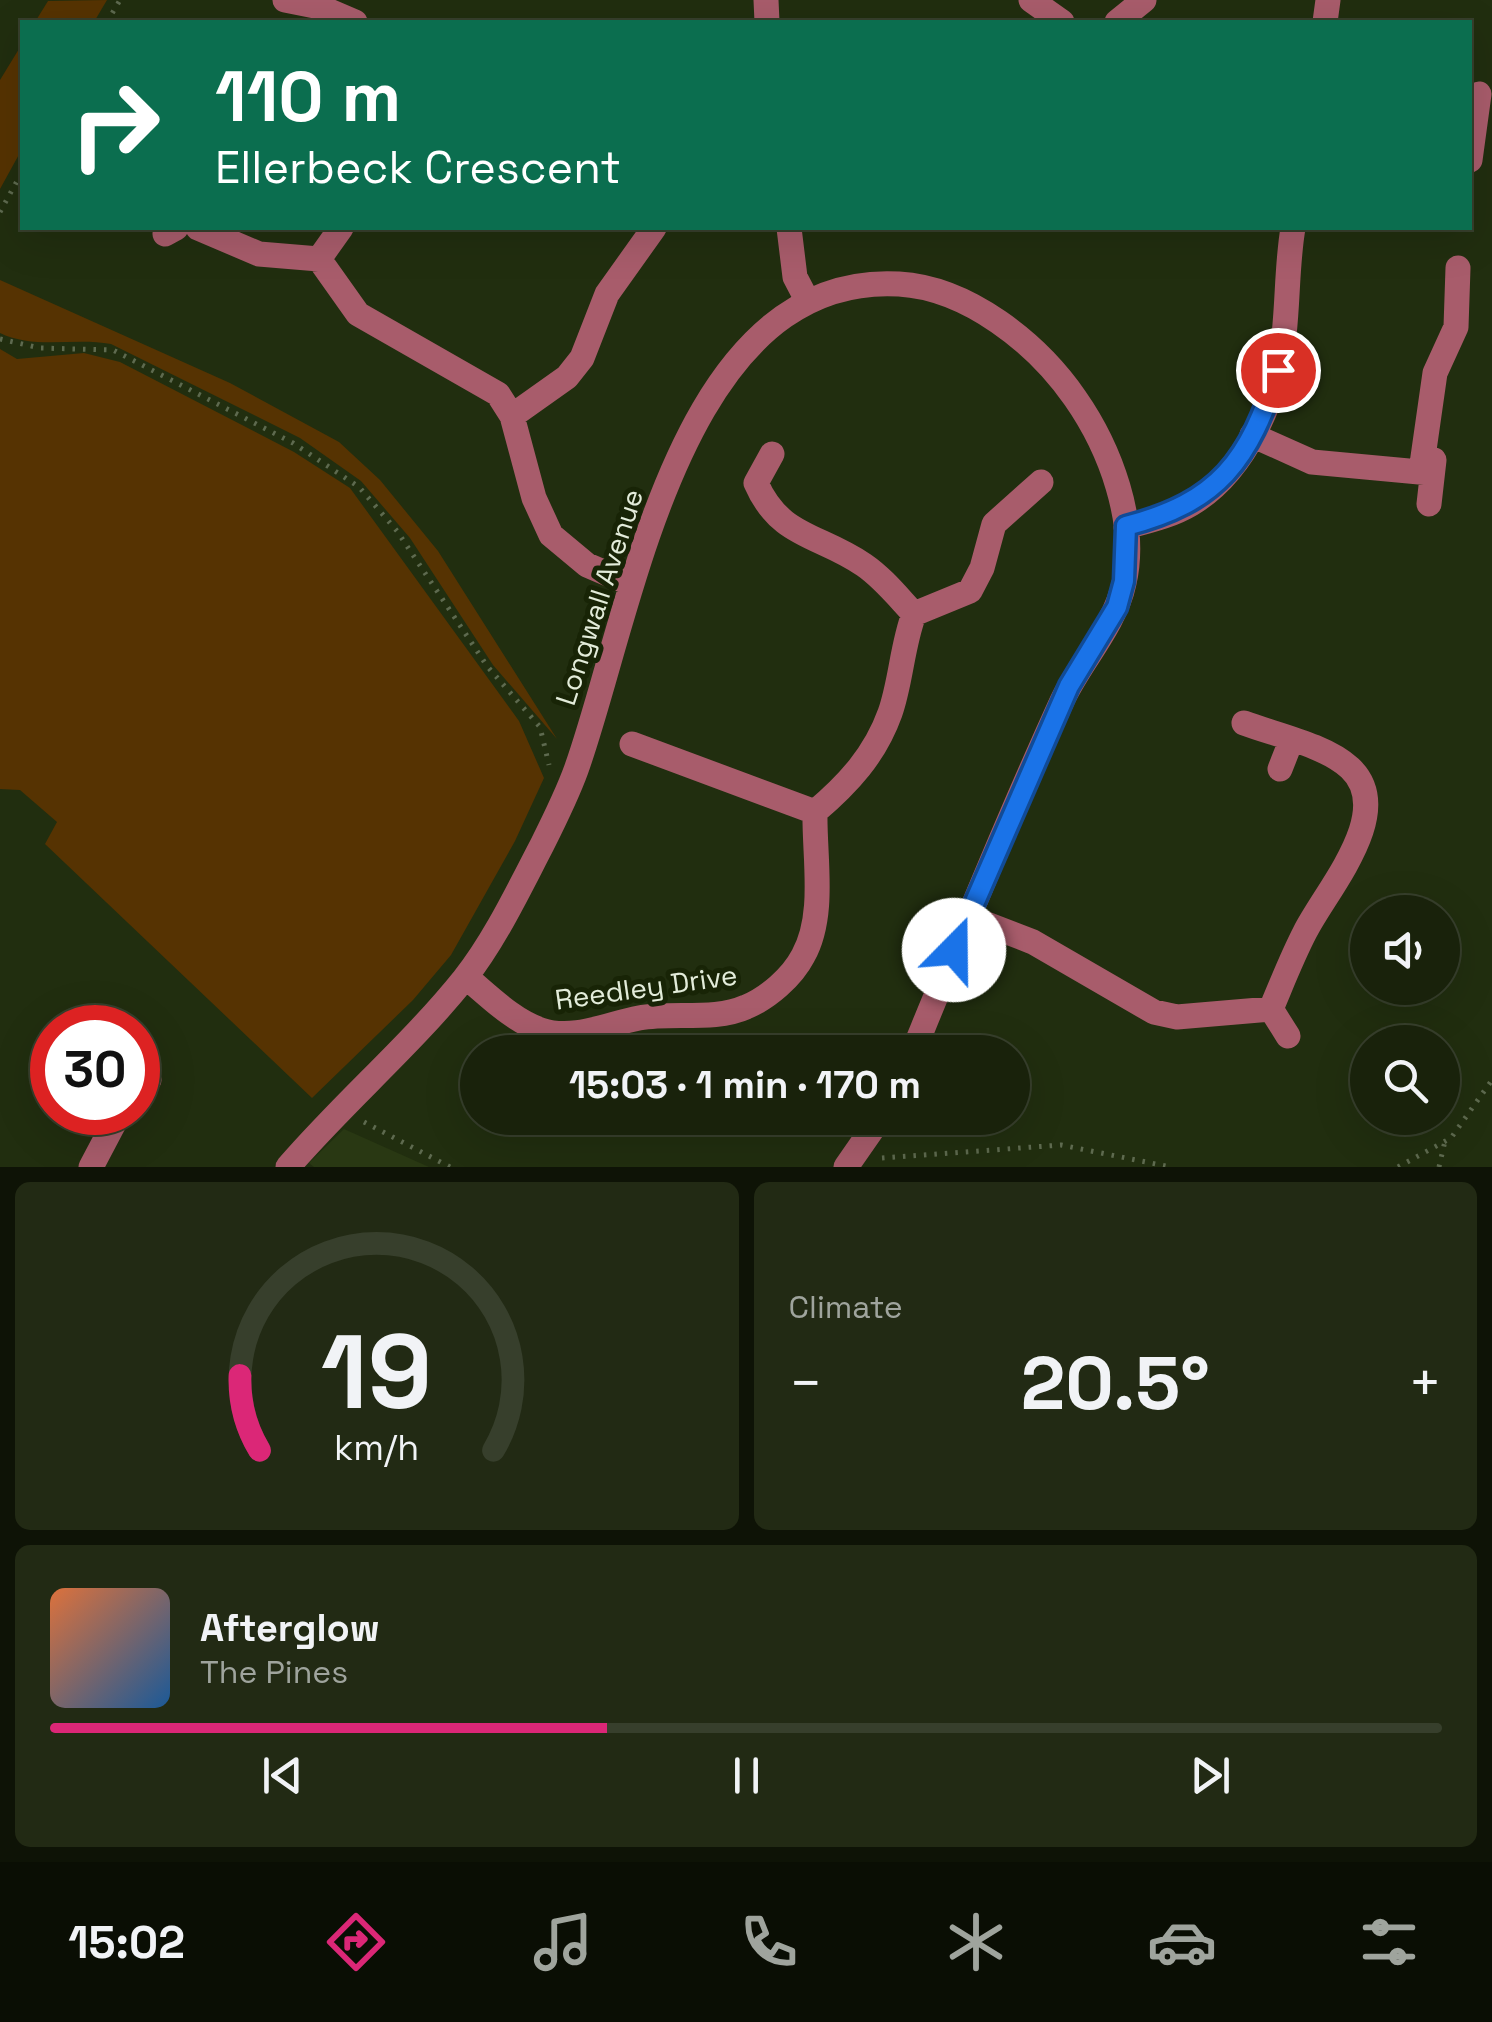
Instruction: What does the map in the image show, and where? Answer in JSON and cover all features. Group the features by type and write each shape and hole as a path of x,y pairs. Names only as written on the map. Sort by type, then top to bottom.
{"street":[{"path":"1031,0 1059,20"},
{"path":"1120,20 1144,0"},
{"path":"297,1 350,20"},
{"path":"1472,146 1480,89"},
{"path":"203,230 259,254 320,259"},
{"path":"320,259 340,230"},
{"path":"512,416 567,377 582,358 607,294 653,230"},
{"path":"789,230 795,277 808,300"},
{"path":"1126,526 1172,514 1194,503 1215,486 1252,435 1266,407 1284,337 1293,230"},
{"path":"320,259 335,287 358,314 498,394 512,416 534,498 551,535 587,565 629,583"},
{"path":"1429,504 1435,374 1456,327 1458,268"},
{"name":"Longwall Avenue","path":"288,1167 466,977 544,840 575,773 629,583 664,489 726,378 760,337 808,300 843,288 918,285 949,294 1004,327 1060,377 1081,406 1116,484 1126,526 1124,581 1117,607 1069,686 920,1035"},
{"path":"1252,435 1331,466 1429,465"},
{"path":"772,454 756,482 768,510 801,535 862,564 914,614"},
{"path":"632,744 662,769 814,812 850,782 871,753 891,712 904,640 914,614 970,591 982,568 994,524 1041,482"},
{"path":"1244,723 1347,764 1365,790 1366,812 1348,862 1304,934 1271,1009"},
{"path":"1280,769 1290,741"},
{"name":"Reedley Drive","path":"466,977 516,1018 544,1032 594,1031 640,1018 743,1009 791,973 808,946 816,897 814,812"},
{"path":"968,917 1033,942 1154,1012 1177,1016 1271,1009"},
{"path":"1271,1009 1288,1036"},
{"path":"91,1167 108,1135"},
{"path":"848,1165 868,1135"}],"path":[{"path":"0,212 20,176"},
{"path":"0,338 40,348 113,350 293,443 359,486 397,531 487,666 540,727 549,765 575,773"},
{"path":"1398,1167 1444,1141 1479,1102 1492,1080"},
{"path":"338,1110 450,1167"},
{"path":"1439,1167 1444,1141"},
{"path":"848,1165 938,1151 1061,1145 1171,1167"}],"shaded area":[{"path":"107,0 95,20 36,20 48,1"},
{"path":"20,47 20,153 0,189 0,80"},
{"path":"0,280 230,383 339,442 380,480 438,551 557,739 493,665 410,538 361,481 300,438 111,344 27,341 0,333"},
{"path":"0,349 17,359 84,353 120,362 294,452 350,488 519,721 544,778 515,841 451,955 413,1000 312,1098 45,844 57,822 20,790 0,789"},
{"path":"344,1129 429,1167 314,1167 309,1163"}],"route":[{"path":"954,950 1069,686 1117,607 1128,553 1126,526 1172,514 1215,486 1252,435 1278,370"}]}
